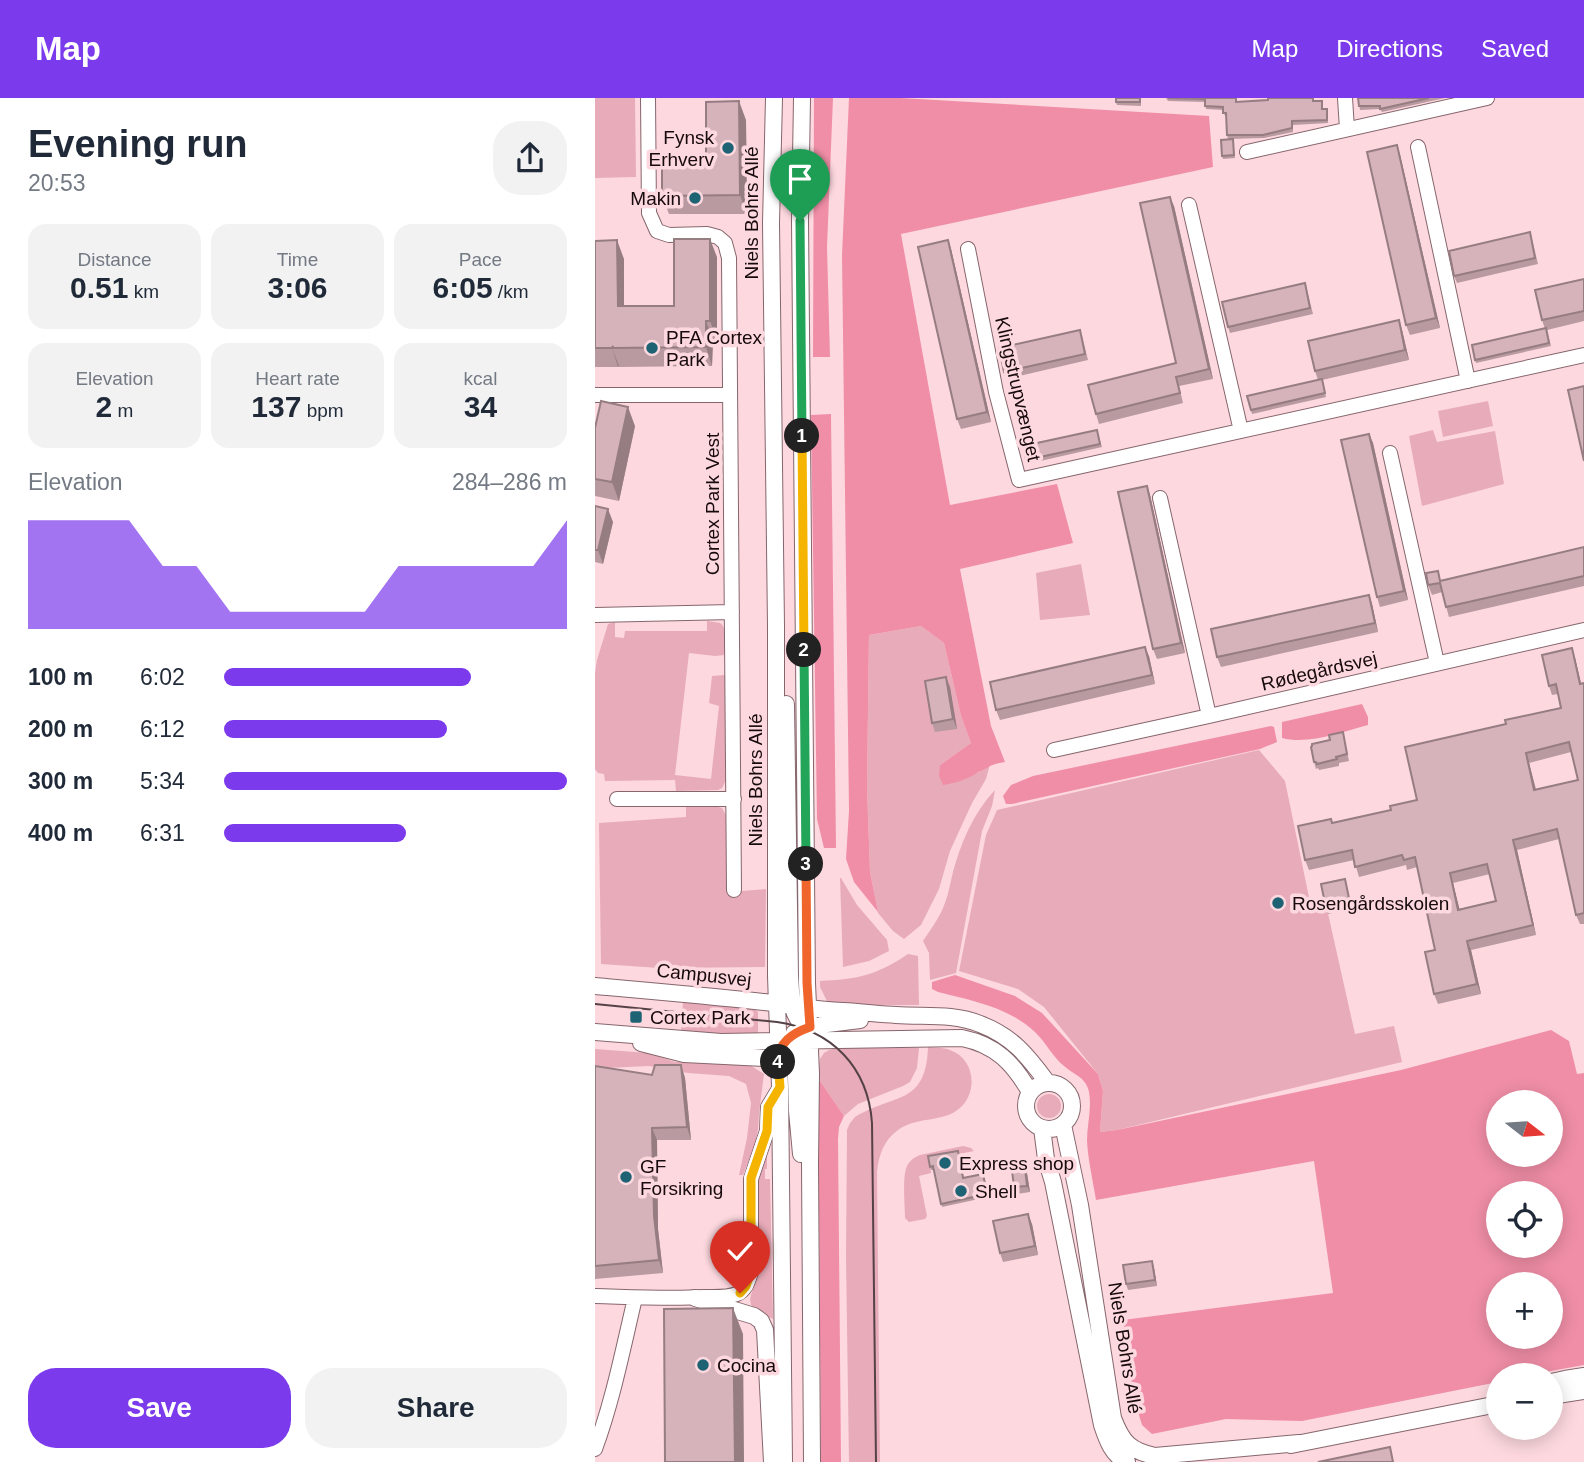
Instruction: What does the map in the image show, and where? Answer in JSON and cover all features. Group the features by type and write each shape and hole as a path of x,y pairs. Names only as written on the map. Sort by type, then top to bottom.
{"street":[{"name":"Cortex Park Vest","path":"648,98 649,213 653,224 657,231 669,234 707,234 718,237 725,243 729,258 734,890"},
{"name":"Niels Bohrs Allé","path":"774,98 771,223 776,626 793,1005 810,1254 812,1462"},
{"name":"Niels Bohrs Allé","path":"784,1462 779,1079 796,1037 793,1005 802,98"},
{"path":"1345,98 1347,129"},
{"path":"1247,152 1487,98"},
{"path":"1418,148 1468,381"},
{"path":"1189,205 1241,431"},
{"name":"Klingstrupvænget","path":"968,249 996,392 1019,480 1584,355"},
{"path":"595,395 730,395"},
{"path":"1390,453 1437,663"},
{"path":"1160,498 1209,716"},
{"path":"595,615 732,612"},
{"name":"Rødegårdsvej","path":"1053,750 1584,630"},
{"path":"617,799 734,799"},
{"name":"Campusvej","path":"595,986 793,1005"},
{"path":"793,1005 897,1016 944,1016 978,1023 995,1030 1029,1056 1047,1082"},
{"path":"796,1037 897,1016"},
{"path":"602,1032 721,1042 796,1037 843,1040 951,1038 974,1041 1000,1054 1017,1069 1030,1092"},
{"path":"595,1296 730,1296 740,1293 746,1286 751,1272 751,1178 767,1131 768,1107 779,1079 774,1063 765,1058 684,1054 602,1032"},
{"path":"1047,1082 1064,1087 1073,1102 1069,1119 1063,1125 1049,1129 1035,1125 1027,1112 1026,1103 1030,1092 1047,1082"},
{"name":"Niels Bohrs Allé","path":"1063,1125 1080,1205 1113,1418 1119,1433 1129,1446 1155,1456 1299,1443"},
{"name":"Niels Bohrs Allé","path":"1042,1128 1046,1159 1102,1425 1108,1444 1119,1458 1128,1462"},
{"path":"595,1449 617,1378 635,1298"},
{"path":"695,1298 754,1316 761,1321 765,1330 772,1462"},
{"path":"1563,1379 1584,1376"},
{"path":"1563,1394 1584,1391"},
{"name":"Niels Bohrs Allé","path":"1214,1462 1486,1405"}],"shaded area":[{"path":"595,98 635,98 636,177 595,178"},
{"path":"814,98 833,98 827,247 830,357 813,357"},
{"path":"849,98 901,98 1209,116 1213,167 901,234 950,505 1057,484 1073,543 960,569 991,726 1005,762 943,785 939,776 940,765 971,743 961,716 944,643 921,626 869,635 867,787 870,872 878,912 854,882 846,859 849,811 842,255"},
{"path":"1488,401 1493,426 1443,437 1438,411"},
{"path":"831,414 836,848 824,848 817,819 811,415"},
{"path":"1433,430 1437,442 1495,431 1504,484 1422,506 1409,436"},
{"path":"1081,564 1090,615 1040,620 1036,573"},
{"path":"707,621 723,625 724,655 689,653 675,775 711,779 719,706 709,703 712,676 725,675 726,780 722,788 676,791 675,780 605,781 604,774 595,769 595,673 608,624 615,622 615,637 624,638 625,631 707,631"},
{"path":"921,626 944,643 961,716 971,743 940,765 978,773 990,764 986,779 950,851 939,889 921,925 904,939 893,931 878,913 870,872 867,787 869,635"},
{"path":"1362,704 1368,717 1368,725 1314,739 1282,738 1282,722"},
{"path":"1274,727 1277,742 1260,749 1012,804 1006,804 1003,796 1011,785 1033,776"},
{"path":"1259,750 1285,781 1312,912 1327,909 1355,1034 1394,1026 1402,1062 1100,1132 1103,1091 1098,1074 1044,1007 1018,989 959,971 986,835 997,810"},
{"path":"995,790 982,831 956,973 930,980 929,953 923,941 945,904 956,861 969,828"},
{"path":"686,806 722,808 728,819 727,890 766,889 765,967 659,968 601,964 599,823 686,817"},
{"path":"840,878 857,905 887,940 889,951 869,961 843,967"},
{"path":"908,954 918,956 919,1005 836,1005 827,1001 820,987 820,981 866,975"},
{"path":"955,975 1015,996 1042,1013 1098,1074 1103,1091 1100,1132 1401,1070 1551,1030 1569,1041 1577,1074 1584,1073 1584,1365 1563,1369 1563,1363 1486,1363 1486,1384 1302,1421 1226,1419 1152,1434 1142,1425 1133,1395 1123,1320 1333,1293 1314,1161 1096,1200 1087,1135 1090,1098 1085,1083 1060,1062 1040,1037 1014,1017 990,1006 932,989 932,982"},
{"path":"683,1002 755,1009 758,1012 758,1033 729,1035 681,1032"},
{"path":"840,1047 919,1048 917,1068 910,1082 858,1104 844,1116 818,1078 820,1059 824,1053"},
{"path":"928,1047 947,1049 958,1054 969,1067 972,1084 966,1101 960,1108 946,1116 913,1123 898,1130 885,1144 881,1154 877,1172 880,1462 849,1462 847,1130 855,1117 914,1089 926,1066"},
{"path":"595,1049 648,1053 675,1062 748,1064 764,1074 755,1145 743,1175 739,1175 751,1103 746,1084 729,1076 688,1073 649,1066 606,1068 595,1074"},
{"path":"818,1078 844,1116 838,1139 841,1462 821,1462"},
{"path":"1049,1094 1058,1097 1061,1106 1058,1115 1049,1118 1040,1115 1037,1106 1040,1097"},
{"path":"963,1146 974,1151 929,1160 931,1173 919,1176 927,1216 925,1219 909,1222 905,1218 904,1191 908,1164 920,1155"},
{"path":"767,1150 765,1179 770,1179 773,1319 757,1311 751,1305 750,1299 756,1277 754,1192"}],"building":[{"path":"1116,98 1140,98 1140,102 1116,102"},
{"path":"1168,98 1236,98 1236,102 1268,98 1313,98 1313,101 1322,101 1322,109 1327,109 1327,120 1292,121 1292,128 1263,135 1227,135 1226,113 1223,113 1223,107 1205,106 1205,99"},
{"path":"1358,98 1429,98 1380,109 1380,106 1359,106"},
{"path":"739,101 740,195 662,196 662,164 706,164 706,102"},
{"path":"1233,139 1234,155 1222,156 1221,140"},
{"path":"1397,145 1436,318 1406,325 1367,152"},
{"path":"1170,197 1209,369 1176,377 1180,393 1096,414 1088,385 1176,363 1140,203"},
{"path":"1530,232 1535,258 1454,276 1449,251"},
{"path":"674,239 710,239 710,321 706,321 706,347 595,348 595,241 617,240 618,306 674,306"},
{"path":"948,240 987,412 957,419 918,247"},
{"path":"1584,279 1584,311 1542,320 1535,290"},
{"path":"1305,283 1310,308 1228,327 1222,302"},
{"path":"1399,320 1405,350 1315,371 1308,341"},
{"path":"1546,328 1549,343 1475,360 1472,345"},
{"path":"1080,330 1085,354 1004,372 999,348"},
{"path":"1322,379 1325,393 1251,410 1247,396"},
{"path":"1584,386 1584,461 1568,390"},
{"path":"601,401 628,407 612,482 595,479 595,428"},
{"path":"1097,430 1100,444 1026,460 1023,446"},
{"path":"1369,434 1404,591 1377,597 1341,440"},
{"path":"1147,486 1181,643 1153,649 1118,492"},
{"path":"595,506 608,509 598,550 595,550"},
{"path":"1584,547 1584,576 1446,607 1440,583 1428,585 1426,573 1438,571 1440,581"},
{"path":"1369,595 1375,623 1217,657 1211,629"},
{"path":"1145,647 1152,675 996,710 990,682"},
{"path":"1572,648 1580,684 1584,683 1584,913 1576,915 1557,829 1513,840 1533,925 1467,941 1477,984 1434,994 1425,952 1435,950 1415,857 1404,860 1402,855 1355,867 1352,850 1305,860 1298,826 1331,819 1332,823 1391,810 1390,806 1417,800 1405,747 1506,724 1505,720 1561,708 1556,684 1549,686 1542,655","holes":["1569,742 1578,780 1534,790 1526,753","1487,864 1496,901 1458,910 1450,873"]},
{"path":"946,677 953,719 932,723 925,681"},
{"path":"1343,732 1347,754 1317,764 1314,762 1312,744 1330,740 1329,735"},
{"path":"1345,879 1350,903 1326,908 1321,884"},
{"name":"GF Forsikring","path":"655,1065 681,1065 687,1127 652,1128 654,1216 659,1260 595,1266 595,1066 652,1075"},
{"path":"958,1151 963,1178 983,1174 987,1194 941,1204 933,1166 930,1167 928,1156"},
{"path":"1024,1160 1027,1186 1014,1187 1011,1162"},
{"path":"1028,1214 1035,1246 1000,1253 993,1221"},
{"path":"1152,1261 1155,1280 1126,1284 1123,1265"},
{"path":"733,1308 735,1462 665,1462 664,1309"},
{"path":"1390,1447 1393,1462 1318,1462"}],"tram line":[{"path":"595,1004 797,1026 830,1043 844,1054 855,1069 869,1103 872,1123 876,1462"}],"place":[{"name":"Fynsk Erhverv","path":"728,148"},
{"name":"Makin","path":"695,198"},
{"name":"PFA Cortex Park","path":"652,348"},
{"name":"Rosengårdsskolen","path":"1278,903"},
{"name":"Cortex Park","path":"636,1017"},
{"name":"Express shop","path":"945,1163"},
{"name":"GF Forsikring","path":"626,1177"},
{"name":"Shell","path":"961,1191"},
{"name":"Cocina","path":"703,1365"}],"route":[{"path":"740,1293 751,1272 751,1178 767,1131 768,1107 780,1087 778,1053 784,1041 810,1027 807,983 800,221"}]}
